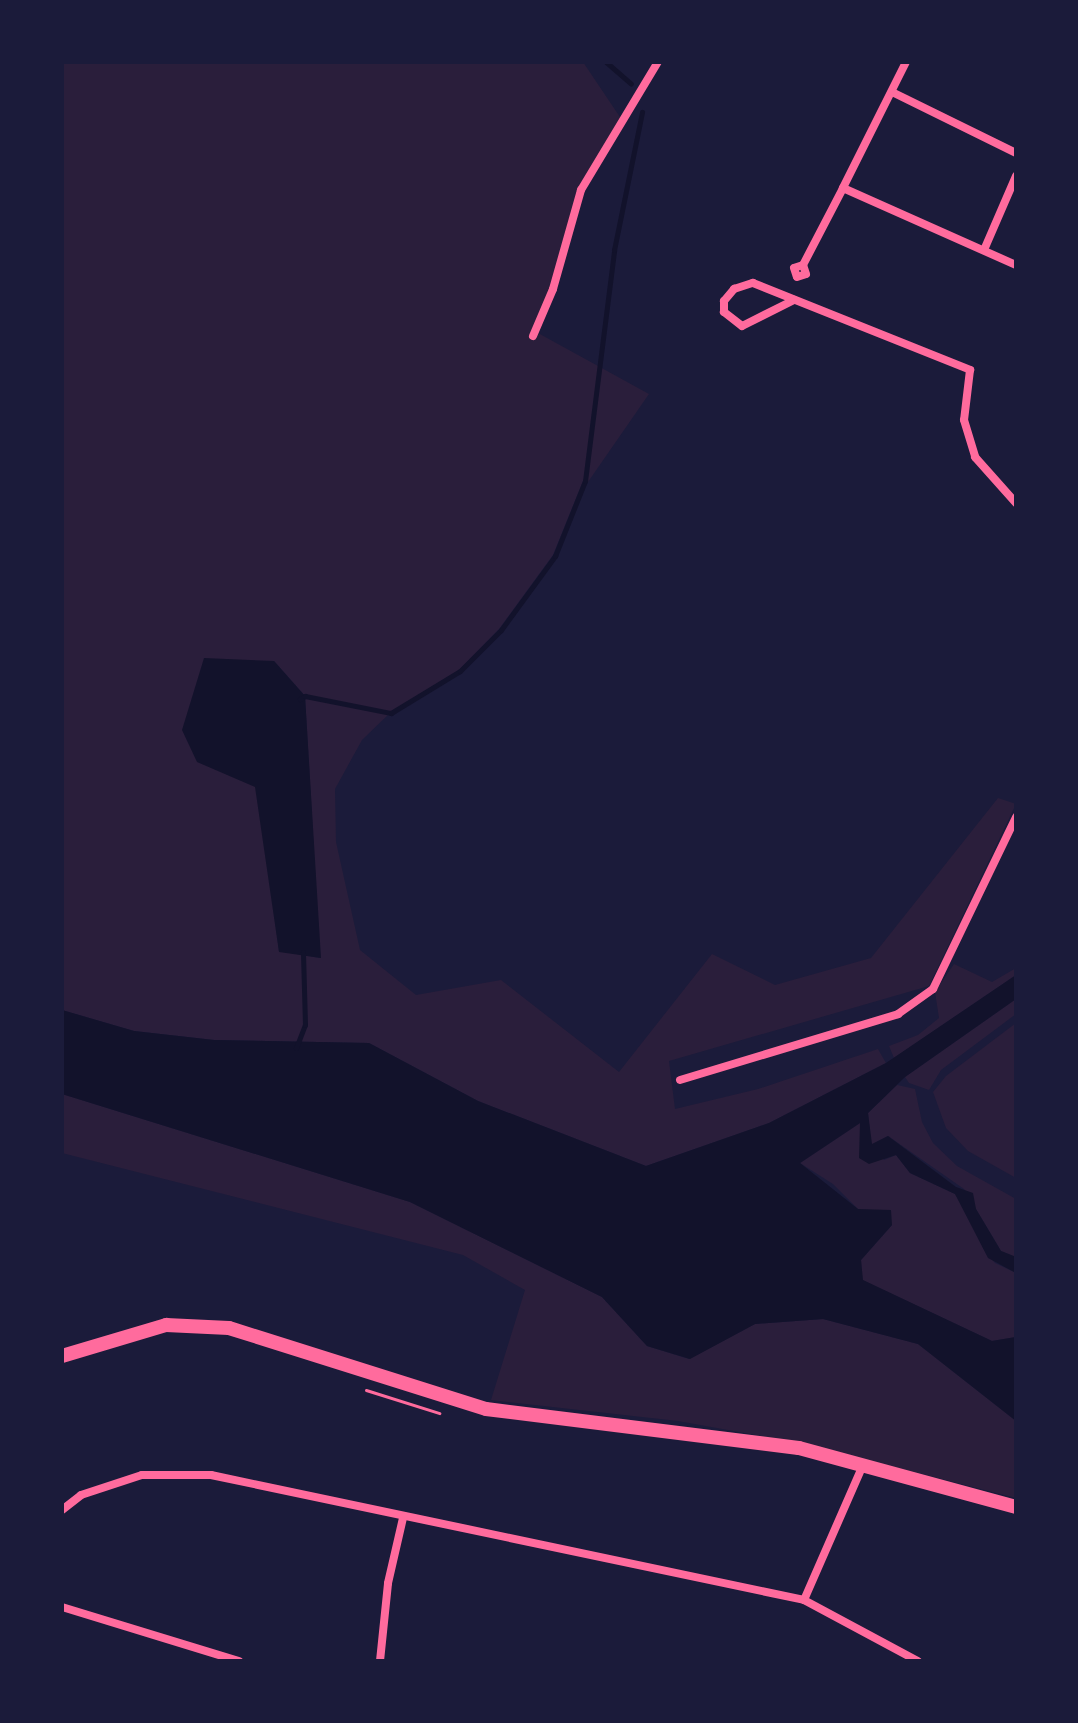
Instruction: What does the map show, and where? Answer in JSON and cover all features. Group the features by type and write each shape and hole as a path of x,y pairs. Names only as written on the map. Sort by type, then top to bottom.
{"street":[{"path":"533,336 553,289 581,190 658,62"},
{"path":"803,265 906,62"},
{"path":"892,92 1016,153"},
{"path":"984,250 1016,176"},
{"path":"843,188 1016,265"},
{"path":"794,300 742,326 724,312 724,301 742,285 753,283 970,370 964,420 975,457 1016,503"},
{"path":"680,1080 898,1014 933,989 1014,828 1016,817"},
{"path":"62,1356 166,1325 229,1328 486,1409 678,1430 864,1463 1016,1507"},
{"path":"804,1600 864,1463"},
{"path":"62,1510 81,1495 142,1475 211,1475 403,1518 804,1600 918,1661"},
{"path":"380,1661 388,1583 403,1518"},
{"path":"62,1607 239,1661"}],"shaded area":[{"path":"62,62 583,62 622,120 577,189 538,333 649,394 588,482 583,481 553,555 499,629 459,670 391,712 362,740 335,789 336,842 360,950 416,995 501,980 619,1072 712,954 775,985 871,958 998,798 1016,804 929,986 669,1061 675,1109 758,1089 878,1049 886,1063 769,1123 646,1166 478,1101 369,1043 214,1040 134,1031 62,1010","holes":["274,661 305,696 320,958 279,951 242,662"]},
{"path":"204,658 274,661 305,696 321,958 279,952 255,787 197,762 182,730"},
{"path":"954,964 992,982 1016,968 1016,975 894,1058 889,1046 918,1035 939,1018 935,992"},
{"path":"1016,975 1016,999 905,1077 868,1113 872,1144 888,1136 956,1187 973,1193 976,1209 1001,1251 1016,1257 1016,1273 988,1258 955,1194 910,1173 896,1155 869,1164 859,1158 860,1123 800,1163 858,1209 891,1210 892,1225 861,1260 863,1280 992,1341 1016,1337 1016,1421 918,1344 823,1319 755,1324 690,1359 647,1346 602,1297 410,1202 62,1094 62,1010 134,1031 214,1040 369,1043 478,1101 646,1166 769,1123 886,1063"},
{"path":"1016,999 1016,1014 941,1070 929,1090 909,1083 905,1077"},
{"path":"1016,1023 1016,1178 968,1151 946,1128 933,1092 946,1076"},
{"path":"897,1085 915,1089 922,1122 933,1143 957,1166 1016,1199 1016,1257 1001,1251 964,1189 888,1136 871,1145 868,1113"},
{"path":"62,1094 410,1202 602,1297 647,1346 689,1359 755,1324 823,1319 918,1344 1016,1421 1016,1498 800,1443 678,1421 491,1400 525,1290 463,1255 62,1153"},
{"path":"860,1123 863,1139 884,1160 896,1155 910,1173 955,1194 980,1233 983,1248 995,1263 1016,1273 1016,1337 992,1341 862,1280 861,1260 892,1225 858,1209 833,1184 800,1163"}],"waterway":[{"path":"606,62 631,84"},
{"path":"300,699 305,696 391,713 460,671 501,630 555,556 585,481 614,250 642,112"},
{"path":"296,1048 305,1025 303,952"}]}
